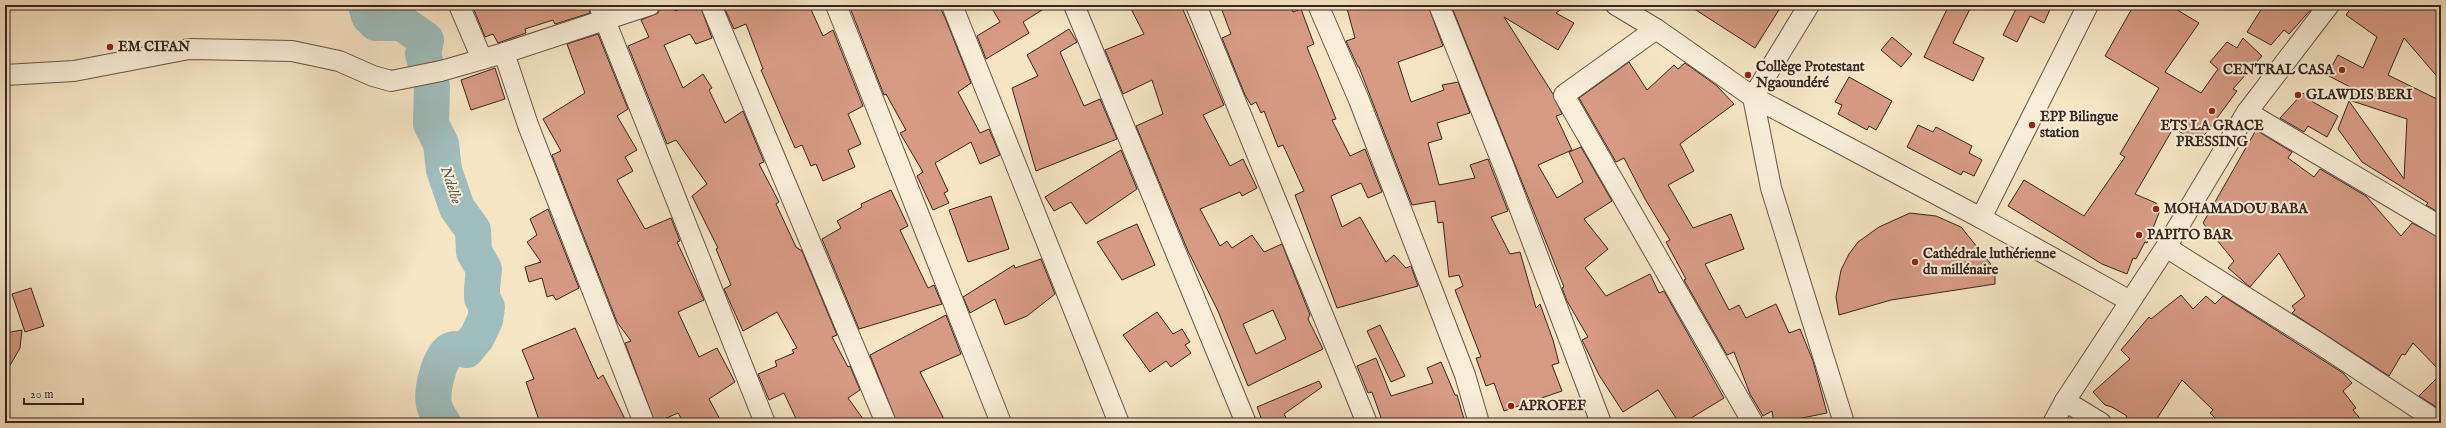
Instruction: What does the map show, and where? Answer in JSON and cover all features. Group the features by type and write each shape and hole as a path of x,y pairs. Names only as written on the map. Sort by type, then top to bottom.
{"street":[{"path":"458,5 482,59"},
{"path":"5,75 74,71 189,49 292,51 339,61 372,76 391,81 411,79 504,53 602,12 650,5"},
{"path":"711,5 886,423"},
{"path":"836,5 1001,423"},
{"path":"952,5 1119,423"},
{"path":"1074,5 1246,423"},
{"path":"1196,5 1367,423"},
{"path":"1318,5 1359,100 1465,375 1479,423"},
{"path":"1439,5 1504,167 1601,423"},
{"path":"1616,5 1656,29 1753,97 1981,218 2130,301"},
{"path":"1809,5 1753,97 1770,188 1844,423"},
{"path":"1981,218 2088,5"},
{"path":"2053,423 2065,401 2166,247 2247,112 2329,5"},
{"path":"602,12 765,423"},
{"path":"1656,29 1564,95 1753,423"},
{"path":"504,53 528,125 644,423"},
{"path":"2247,112 2441,226"},
{"path":"2166,247 2317,342 2440,423"},
{"path":"2065,401 2101,423"}],"building":[{"path":"472,5 588,5 590,13 555,24 553,20 525,29 526,33 498,43 493,34 485,37"},
{"path":"661,5 674,5 675,11 692,5 700,5 712,38 696,44 690,34 664,45 683,88 703,74 712,88 709,90 725,123 743,111 764,162 759,164 779,202 776,204 796,247 802,251 837,335 832,337 848,367 850,366 860,390 848,398 866,423 798,423 784,393 769,400 758,374 777,366 775,361 794,353 792,350 797,348 777,312 743,331 724,289 731,285 716,249 718,248 692,196 707,184 676,140 667,144 628,46 649,37 641,20 658,13"},
{"path":"723,5 772,5 774,10 786,5 809,5 823,36 833,30 863,106 848,114 861,144 848,150 855,167 823,181 816,164 811,166 802,145 795,148 761,70 763,69 746,24 734,29"},
{"path":"849,5 939,5 971,83 958,92 980,133 989,129 1000,155 980,164 971,142 935,163 948,191 944,193 949,203 933,210 917,176 923,172 900,133 906,130 886,94 884,95"},
{"path":"990,5 1050,5 1023,22 1029,33 986,59 977,36 1000,22"},
{"path":"1129,5 1181,5 1224,105 1203,115 1230,166 1243,159 1257,188 1242,196 1240,192 1200,209 1220,246 1227,241 1232,248 1252,235 1264,252 1282,244 1310,315 1308,319 1323,349 1248,386 1218,311 1188,251 1136,126 1163,114 1152,80 1123,94 1105,50 1144,34","holes":["1273,310 1286,339 1256,354 1243,324"]},
{"path":"1220,5 1291,5 1293,12 1301,9 1314,44 1307,47 1336,119 1332,120 1350,156 1365,149 1382,192 1368,198 1361,183 1331,196 1342,227 1360,217 1386,262 1394,255 1406,268 1411,266 1418,286 1337,308 1295,195 1304,191 1283,145 1278,147 1264,111 1261,113 1256,102 1251,105 1245,95 1222,38 1231,34"},
{"path":"1346,5 1428,5 1443,46 1398,62 1411,102 1444,90 1442,85 1458,82 1470,113 1437,123 1442,139 1428,143 1439,185 1475,178 1470,165 1488,159 1508,211 1491,217 1510,254 1520,252 1536,308 1540,304 1553,340 1559,363 1552,365 1562,391 1504,411 1494,383 1486,386 1476,358 1481,357 1455,290 1463,286 1459,275 1449,277 1443,222 1438,223 1435,201 1412,205 1359,67 1346,41 1355,38"},
{"path":"1451,5 1567,5 1556,13 1574,23 1558,50 1504,17 1553,94 1562,114 1556,116 1572,150 1538,165 1557,198 1583,182 1569,152 1581,147 1612,201 1584,219 1608,249 1585,268 1606,296 1650,274 1659,293 1664,291 1724,398 1683,423 1679,423 1658,390 1623,412 1599,375 1582,340 1588,337 1567,301 1562,288 1564,287"},
{"path":"1688,5 1782,5 1755,48"},
{"path":"1949,5 1972,5 1953,43 1984,58 1973,81 1924,57"},
{"path":"2008,5 2052,5 2044,23 2030,16 2017,42 2003,35 2016,9"},
{"path":"2134,5 2169,5 2199,23 2165,72 2201,93 2218,69 2210,62 2227,42 2237,48 2243,38 2262,56 2233,89 2237,91 2197,145 2174,127 2135,194 2156,203 2159,213 2147,243 2145,242 2136,259 2133,258 2127,274 2102,264 2008,206 2024,180 2084,216 2125,157 2120,154 2159,88 2105,56"},
{"path":"2264,5 2315,5 2289,34 2284,30 2271,45 2247,32"},
{"path":"2353,5 2441,5 2441,81 2404,38 2388,75 2441,101 2441,214 2426,205 2428,203 2362,162 2338,129 2349,101 2404,179 2407,119 2349,100 2354,89 2327,75 2338,55 2363,68 2377,37 2346,15"},
{"path":"1069,29 1077,42 1060,52 1084,106 1100,99 1117,139 1036,171 1012,88 1038,76 1027,55"},
{"path":"598,34 628,109 617,116 637,150 625,157 633,171 617,180 645,229 671,218 680,241 677,242 704,300 678,312 699,357 717,348 735,382 709,399 722,423 684,423 678,413 655,423 625,343 631,341 617,322 552,155 561,151 543,119 585,93 567,44"},
{"path":"1892,37 1912,54 1901,67 1881,50"},
{"path":"1629,62 1647,90 1674,65 1678,69 1685,63 1717,86 1734,104 1680,144 1694,171 1668,185 1693,228 1731,214 1744,249 1705,264 1729,310 1739,305 1746,318 1776,304 1789,333 1800,329 1813,361 1827,413 1777,423 1774,423 1772,411 1763,416 1750,394 1734,352 1727,355 1684,280 1686,279 1666,242 1670,240 1645,199 1624,158 1616,162 1579,98"},
{"path":"495,68 505,99 471,110 461,80"},
{"path":"1849,77 1892,101 1876,130 1869,126 1867,130 1838,114 1842,105 1835,102"},
{"path":"2303,93 2313,102 2338,116 2327,137 2308,126 2304,132 2280,118"},
{"path":"1918,125 1933,132 1936,127 1972,146 1969,153 1982,160 1974,176 1963,171 1961,175 1907,147"},
{"path":"2256,130 2292,152 2288,158 2314,177 2320,169 2366,196 2401,236 2412,223 2441,238 2441,372 2413,343 2405,355 2402,354 2389,376 2292,313 2295,310 2292,306 2305,296 2279,253 2250,287 2228,268 2234,261 2203,223"},
{"path":"1121,150 1137,189 1086,224 1071,202 1054,211 1045,197"},
{"path":"891,190 908,226 900,230 928,288 934,285 942,304 859,329 822,239 841,228 837,221 862,207 861,204"},
{"path":"991,196 1009,249 968,262 949,210"},
{"path":"548,209 579,288 556,300 553,295 547,297 542,278 529,282 525,267 541,262 527,242 537,235 530,219"},
{"path":"1910,213 1936,216 1961,227 1990,263 1995,276 1995,284 1891,300 1839,315 1836,297 1841,270 1849,254 1858,242 1879,227"},
{"path":"1137,224 1155,265 1122,280 1097,242"},
{"path":"1041,259 1055,294 1027,316 1005,325 995,299 970,313 963,297 1014,265 1015,268"},
{"path":"31,288 44,326 25,332 12,294"},
{"path":"2181,295 2193,309 2206,296 2215,304 2223,296 2343,373 2352,383 2343,391 2356,408 2353,410 2364,423 2220,423 2210,413 2213,410 2182,380 2154,423 2122,423 2127,416 2112,407 2105,405 2093,392 2130,359 2121,350 2149,317 2151,319"},
{"path":"1157,312 1173,334 1182,329 1190,342 1185,345 1191,353 1171,367 1166,361 1150,372 1123,335"},
{"path":"946,315 961,354 920,372 946,423 897,423 870,355"},
{"path":"1380,325 1405,376 1391,382 1367,331"},
{"path":"575,328 598,379 603,375 627,423 540,423 526,382 534,379 522,350"},
{"path":"22,330 20,348 5,374 5,333"},
{"path":"1376,358 1391,396 1433,383 1427,368 1441,362 1455,395 1457,395 1464,419 1451,423 1383,423 1372,392 1368,393 1357,366"},
{"path":"2441,374 2441,410 2419,396"},
{"path":"1319,381 1322,387 1284,414 1289,423 1263,423 1257,407"}],"waterway":[{"name":"Ndelbe","path":"366,5 369,16 376,23 402,23 426,40 423,54 432,86 431,124 441,144 444,170 457,208 473,230 474,252 484,269 482,298 487,307 485,320 477,337 466,350 454,349 447,353 437,375 433,399 436,412 443,423"}],"place":[{"name":"EM CIFAN","path":"110,47"},
{"name":"CENTRAL CASA","path":"2342,70"},
{"name":"Collège Protestant Ngaoundéré","path":"1748,75"},
{"name":"GLAWDIS BERI","path":"2298,95"},
{"name":"ETS LA GRACE PRESSING","path":"2212,111"},
{"name":"EPP Bilingue station","path":"2032,125"},
{"name":"MOHAMADOU BABA","path":"2156,209"},
{"name":"PAPITO BAR","path":"2139,235"},
{"name":"Cathédrale luthérienne du millénaire","path":"1915,262"},
{"name":"APROFEF","path":"1511,406"}]}
